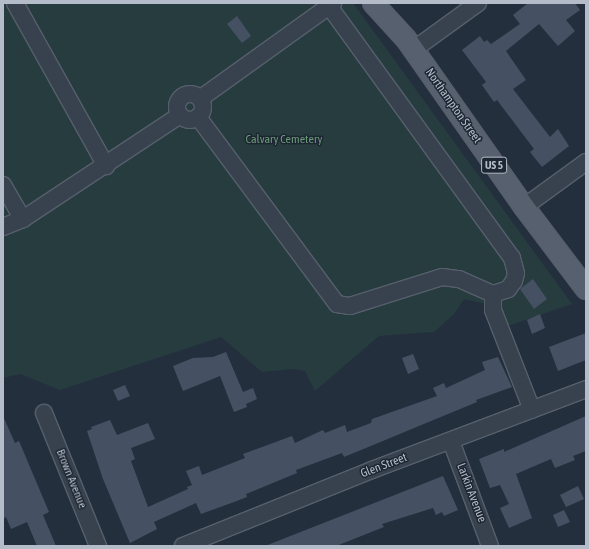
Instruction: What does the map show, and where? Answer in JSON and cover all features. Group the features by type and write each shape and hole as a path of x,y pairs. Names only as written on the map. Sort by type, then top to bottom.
{"main road":[{"name":"Northampton Street","path":"373,3 409,45 524,207 586,289"},
{"name":"Northampton Street","path":"386,3 409,45"}],"street":[{"path":"15,3 106,166"},
{"path":"409,45 478,3"},
{"path":"198,117 337,304 350,306 448,277 459,279 493,294 503,292 512,286 516,273 515,263 331,5 200,98"},
{"path":"193,94 200,98 203,106 198,117 187,120 180,115 177,104 181,97 193,94"},
{"path":"3,227 23,219 106,166 180,115"},
{"path":"524,207 586,162"},
{"path":"3,185 23,219"},
{"path":"493,294 493,310 532,410"},
{"name":"Glen Street","path":"183,546 451,440 586,389"},
{"name":"Brown Avenue","path":"44,413 98,546"},
{"name":"Larkin Avenue","path":"451,440 490,546"}],"green space":[{"name":"Calvary Cemetery","path":"3,3 353,3 572,304 496,330 486,304 464,299 454,314 434,332 379,336 315,391 305,371 292,369 262,372 221,337 60,390 20,374 3,378"}],"building":[{"path":"528,3 575,3 580,10 566,20 575,31 558,46 539,24 506,51 526,80 513,89 550,137 558,129 569,146 542,167 530,152 534,149 497,100 494,102 482,85 486,82 462,50 480,36 484,42 487,40 491,44 520,24 513,15"},
{"path":"237,16 251,36 242,43 227,24"},
{"path":"533,279 547,299 534,309 520,289"},
{"path":"540,314 545,328 532,334 527,320"},
{"path":"586,333 586,360 558,371 549,347"},
{"path":"226,352 243,392 253,388 257,399 246,404 247,407 234,412 220,376 183,391 173,366 193,358 213,357"},
{"path":"413,354 419,369 408,374 402,358"},
{"path":"498,357 512,387 476,400 477,402 344,457 342,453 296,470 297,473 246,494 247,497 234,502 201,514 196,503 154,522 157,529 130,543 103,479 87,431 92,429 91,427 110,420 117,435 148,423 155,439 131,448 135,459 131,461 148,507 188,489 187,487 192,485 186,471 199,466 202,475 245,458 243,454 292,436 295,443 323,430 325,433 345,425 347,432 371,423 372,419 437,396 433,388 444,383 446,388 485,370 482,362"},
{"path":"125,385 130,396 118,401 113,390"},
{"path":"3,416 15,443 19,441 49,512 43,515 56,546 37,546 27,522 11,529 6,517 3,519"},
{"path":"586,416 586,451 573,456 575,460 555,468 551,459 516,474 532,518 509,528 500,508 509,504 500,485 490,488 479,459 504,449 504,452"},
{"path":"443,476 458,510 444,516 442,512 436,515 433,508 382,524 384,527 336,546 265,546"},
{"path":"578,486 584,499 566,507 560,495"},
{"path":"564,510 570,522 558,527 553,515"}]}
